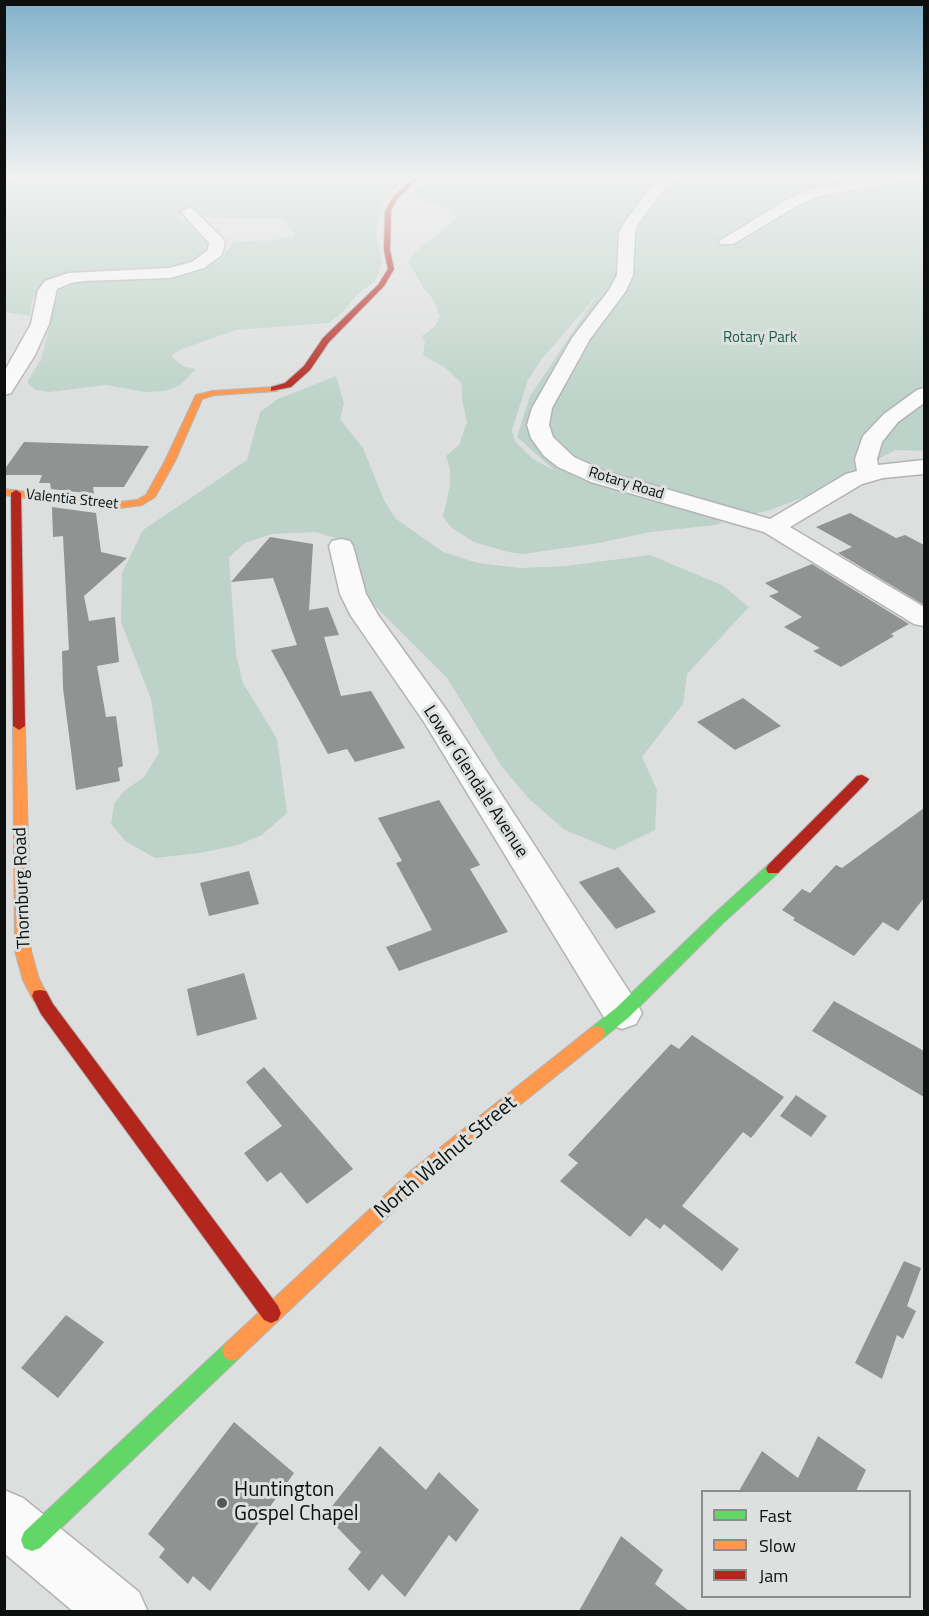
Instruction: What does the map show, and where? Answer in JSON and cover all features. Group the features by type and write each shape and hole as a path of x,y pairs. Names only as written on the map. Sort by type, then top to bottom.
{"street":[{"path":"4,389 25,355 40,324 47,290 51,285 68,278 84,276 170,273 198,265 216,250"},
{"name":"Valentia Street","path":"10,493 112,506 140,502 150,496 199,397 213,393 266,391 288,384 307,368 326,340 381,286 391,269 387,250"},
{"name":"Rotary Road","path":"626,250 625,275 617,291 581,338 542,408 538,425 542,438 552,451 582,470 623,485 773,527 924,618"},
{"path":"868,474 866,459 872,441 891,418 922,396"},
{"path":"773,527 839,486 868,474 924,467"},
{"name":"Thornburg Road","path":"10,493 21,914 23,951 31,980 47,1009 271,1313"},
{"name":"Lower Glendale Avenue","path":"341,546 353,594 365,616 437,719 622,1013"},
{"name":"North Walnut Street","path":"18,1529 271,1313 418,1176 622,1013 719,918 779,864 862,780"},
{"path":"18,1529 119,1611"}],"green space":[{"path":"5,250 207,250 206,255 173,270 50,281 40,288 32,301 30,316 5,312"},
{"path":"227,250 380,250 382,262 375,281 329,323 236,330 182,349 172,355 173,358 185,367 196,369 179,386 165,391 145,392 106,385 49,392 35,390 27,382 41,359 48,333 47,315 59,291 75,283 93,279 177,276 200,270 221,260"},
{"name":"Rotary Park","path":"417,250 924,250 924,451 895,450 827,488 768,511 718,520 722,522 716,525 650,532 599,543 523,554 474,542 452,528 443,517 450,485 450,469 446,456 459,445 467,422 462,399 462,384 447,369 423,355 425,342 422,336 434,327 440,317 434,301 409,263","holes":["598,294 530,396 517,437 554,470 534,460 515,441 512,430 528,380 541,360"]},
{"path":"336,376 344,403 340,419 363,448 384,500 395,518 443,552 478,563 520,568 566,566 650,555 722,585 749,607 687,674 683,704 642,757 657,790 655,830 614,850 565,830 529,799 502,767 447,678 360,591 348,547 335,538 316,532 272,534 245,543 229,557 236,654 243,683 277,739 287,813 262,835 238,845 200,853 155,858 125,841 111,824 114,804 124,791 144,777 159,753 151,699 121,622 122,573 143,530 247,460 260,412 278,399"}],"building":[{"path":"24,442 149,446 124,487 93,487 94,494 51,489 50,483 39,483 42,475 4,475 4,470"},
{"path":"52,507 96,513 101,552 127,558 84,596 89,621 115,617 119,662 97,666 106,717 116,716 123,766 118,768 120,781 76,790 63,688 62,651 69,650 63,536 53,537"},
{"path":"850,513 896,538 905,535 924,545 924,605 838,553 852,547 816,527"},
{"path":"270,537 313,544 309,610 328,607 339,635 324,637 341,696 371,691 405,748 355,762 347,749 328,754 271,650 297,645 273,578 231,582"},
{"path":"812,564 909,624 891,634 894,636 841,667 813,651 820,648 784,627 802,617 769,596 779,592 765,583"},
{"path":"743,698 781,726 735,750 697,722"},
{"path":"439,800 480,865 470,869 508,932 399,971 386,947 432,930 396,863 402,861 378,818"},
{"path":"924,808 924,898 898,931 883,922 854,956 793,920 795,918 782,910 802,889 810,893 836,865 842,868"},
{"path":"618,867 656,912 616,929 579,882"},
{"path":"249,871 259,904 209,916 200,883"},
{"path":"244,973 257,1019 197,1036 187,989"},
{"path":"834,1001 924,1051 924,1097 812,1031"},
{"path":"692,1035 784,1097 751,1138 743,1132 682,1206 739,1249 722,1271 664,1224 660,1229 646,1218 630,1237 560,1181 578,1163 568,1155 671,1044 679,1049"},
{"path":"264,1067 353,1169 307,1204 281,1172 267,1182 244,1153 282,1126 246,1082"},
{"path":"796,1095 827,1116 811,1137 780,1116"},
{"path":"904,1261 921,1268 907,1306 916,1311 903,1339 897,1335 882,1379 855,1363"},
{"path":"66,1315 104,1342 58,1398 21,1368"},
{"name":"Huntington Gospel Chapel","path":"234,1422 294,1473 210,1591 193,1576 188,1584 159,1557 165,1549 148,1534"},
{"path":"818,1436 866,1470 856,1490 740,1490 762,1451 798,1478"},
{"path":"380,1446 426,1490 439,1472 479,1510 456,1542 449,1535 405,1597 382,1574 369,1591 348,1569 361,1552 325,1515"},
{"path":"621,1536 663,1570 655,1584 689,1611 579,1611"}],"traffic: fast":[{"path":"597,1033 622,1013 719,918 773,869"},
{"path":"32,1540 232,1351"}],"traffic: slow":[{"path":"4,492 112,506 139,503 150,497 170,461 199,397 213,393 274,389"},
{"path":"19,726 23,951 31,980 40,996"},
{"path":"232,1351 418,1176 597,1033"}],"traffic: jam":[{"path":"274,389 288,385 307,368 326,340 381,286 391,269 387,250"},
{"path":"16,493 19,726"},
{"path":"773,869 862,779"},
{"path":"40,996 47,1009 271,1313"}],"place":[{"name":"Huntington Gospel Chapel","path":"222,1503"}]}
